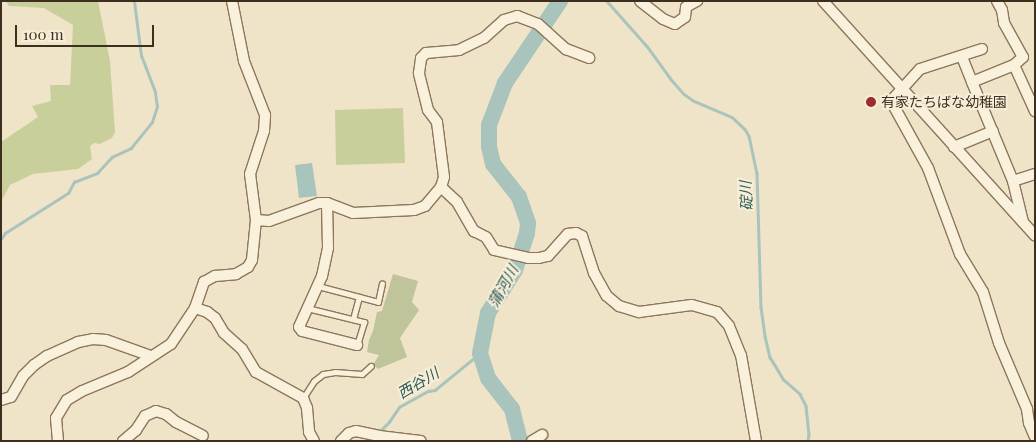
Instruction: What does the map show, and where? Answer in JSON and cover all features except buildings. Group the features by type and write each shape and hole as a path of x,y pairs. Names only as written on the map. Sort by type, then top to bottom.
{"street":[{"path":"58,441 56,418 67,400 82,390 128,372 150,356 172,344 195,308 201,288 208,278 236,274 248,267 254,252 256,220 250,174 264,131 265,115 244,61 232,1"},
{"path":"640,1 663,19 675,24 685,17 686,7 697,1"},
{"path":"823,1 1035,236"},
{"path":"972,82 1014,65 1023,57 1004,23 1002,10 997,1"},
{"path":"256,220 269,221 319,203 327,203 353,213 414,210 425,206 441,187 444,177 437,122 428,110 418,73 421,58 426,53 459,50 484,38 504,20 517,16 538,24 566,49 589,58"},
{"path":"982,49 920,69 891,101 928,168 960,254 983,292 1002,352 1027,409 1029,423 1035,437"},
{"path":"962,57 1013,182 1024,224"},
{"path":"1014,65 1035,111"},
{"path":"954,147 993,131"},
{"path":"1013,182 1035,174"},
{"path":"441,187 457,202 474,231 486,237 494,250 528,258 548,256 568,234 576,233 582,236 594,273 607,296 619,306 639,312 692,304 717,312 729,326 741,355 756,441"},
{"path":"327,203 329,242 318,286 300,323 302,331 357,345"},
{"path":"195,308 215,318 224,333 242,348 256,372 303,398 308,408 309,432 314,441"},
{"path":"1,400 11,397 23,376 34,365 47,356 78,342 93,339 106,340 150,356"},
{"path":"123,441 136,430 145,416 156,411 166,414 176,422 203,436"},
{"path":"341,441 349,433 356,431 378,436 421,441"},
{"path":"532,441 542,435"}],"lane":[{"path":"318,286 378,302 382,283"},
{"path":"353,319 359,297"},
{"path":"307,308 364,322 357,345"},
{"path":"303,398 314,381 323,374 335,372 362,374 371,366"}],"green space":[{"path":"6,1 98,1 110,61 115,132 112,138 100,144 94,143 90,146 92,159 78,169 33,174 10,185 2,200 1,142 38,117 32,106 51,101 50,85 70,85 73,25 44,8 9,6"},
{"path":"403,108 405,163 336,165 335,110"},
{"path":"393,274 418,281 412,302 419,310 400,338 407,357 378,369 373,365 379,355 367,352 377,312 382,311"}],"water":[{"path":"312,163 317,196 299,198 295,165"}],"waterway":[{"path":"1,239 5,233 68,193 74,182 97,173 112,157 131,148 152,122 157,107 155,92 141,56 134,1"},
{"name":"蒲河川","path":"520,441 512,409 488,378 480,353 488,313 515,270 527,233 528,223 519,197 493,164 489,147 489,125 505,83 560,1"},
{"name":"碇川","path":"607,1 647,46 684,94 694,101 732,117 745,129 749,136 757,173 761,307 765,336 770,357 783,379 800,394 806,406 808,441"},
{"name":"西谷川","path":"379,432 389,422 399,407 428,391 435,390 480,353"}],"place":[{"name":"有家たちばな幼稚園","path":"871,102"}]}
